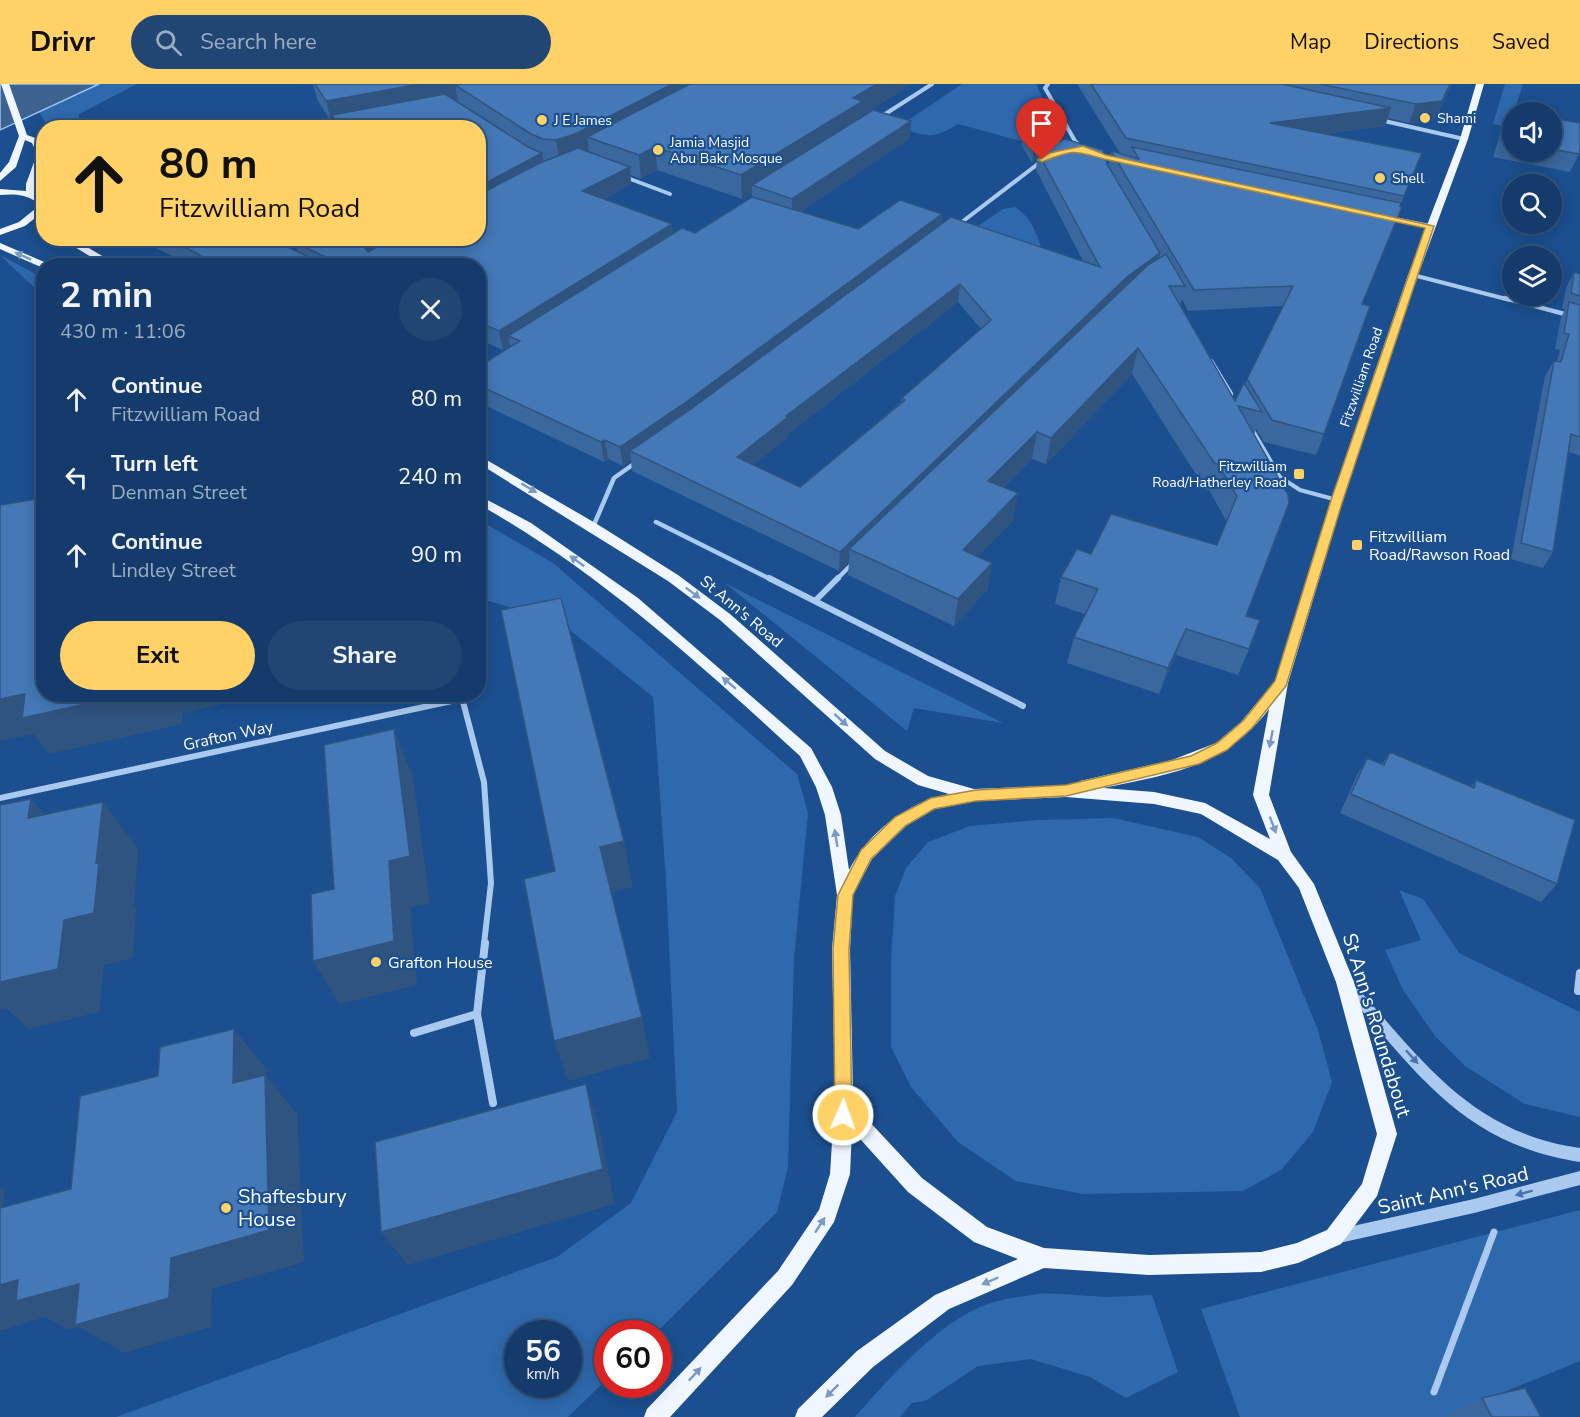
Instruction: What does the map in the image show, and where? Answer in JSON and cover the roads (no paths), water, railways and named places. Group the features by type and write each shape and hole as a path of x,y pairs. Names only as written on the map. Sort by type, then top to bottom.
{"main road":[{"path":"0,178 16,162 17,145 21,132 4,84"},
{"name":"Fitzwilliam Road","path":"1284,855 1261,795 1281,683 1337,500 1430,226 1464,139 1480,84"},
{"path":"21,132 36,143"},
{"path":"32,196 30,184 36,174"},
{"path":"0,192 24,193 36,198"},
{"path":"0,232 19,226 36,214"},
{"path":"0,246 36,262"},
{"path":"78,246 100,258"},
{"name":"St Ann's Road","path":"486,463 673,578 725,617 880,755 922,781 976,795"},
{"path":"486,503 527,526 633,601 806,752 824,787 833,815 845,895"},
{"name":"Fitzwilliam Road","path":"1066,791 1194,760 1222,746 1248,725 1281,683"},
{"name":"St Ann's Roundabout","path":"1066,791 1154,798 1205,809 1284,855 1306,884 1345,982 1387,1134 1370,1189 1334,1237 1298,1253 1261,1262 1149,1265 1044,1258 981,1235 915,1185 860,1126 844,1095 841,949 845,895 866,854 900,822 931,804 976,795 1066,791"},
{"path":"655,1417 785,1278 827,1215 840,1174 844,1095"},
{"path":"806,1417 865,1359 942,1302 1044,1258"}],"street":[{"path":"872,122 932,84"},
{"path":"1048,84 1045,88 1075,141 1089,153"},
{"path":"1373,119 1464,139"},
{"path":"1075,149 1083,149"},
{"path":"954,228 1051,154"},
{"path":"614,173 670,194"},
{"path":"1384,216 1430,226"},
{"path":"1413,275 1580,318"},
{"path":"1207,354 1236,403"},
{"path":"1247,421 1280,477 1300,490 1337,500"},
{"path":"593,527 614,478 642,458"},
{"name":"St Ann's Road","path":"656,522 1023,706"},
{"path":"815,601 856,561"},
{"name":"Grafton Way","path":"0,798 438,702"},
{"path":"462,702 484,782 491,882 477,1014 493,1103"},
{"path":"1578,991 1580,973"},
{"name":"Saint Ann's Road","path":"1345,982 1441,1089 1461,1105 1514,1137 1562,1154 1580,1155"},
{"path":"414,1033 477,1014"},
{"name":"Saint Ann's Road","path":"1334,1237 1474,1206 1580,1178"},
{"path":"1434,1392 1494,1232"}],"place":[{"name":"Shami","path":"1425,118"},
{"name":"J E James","path":"542,120"},
{"name":"Jamia Masjid Abu Bakr Mosque","path":"658,150"},
{"name":"Shell","path":"1380,178"},
{"name":"Fitzwilliam Road/Hatherley Road","path":"1299,474"},
{"name":"Fitzwilliam Road/Rawson Road","path":"1357,545"},
{"name":"Grafton House","path":"376,962"},
{"name":"Shaftesbury House","path":"226,1208"}]}
